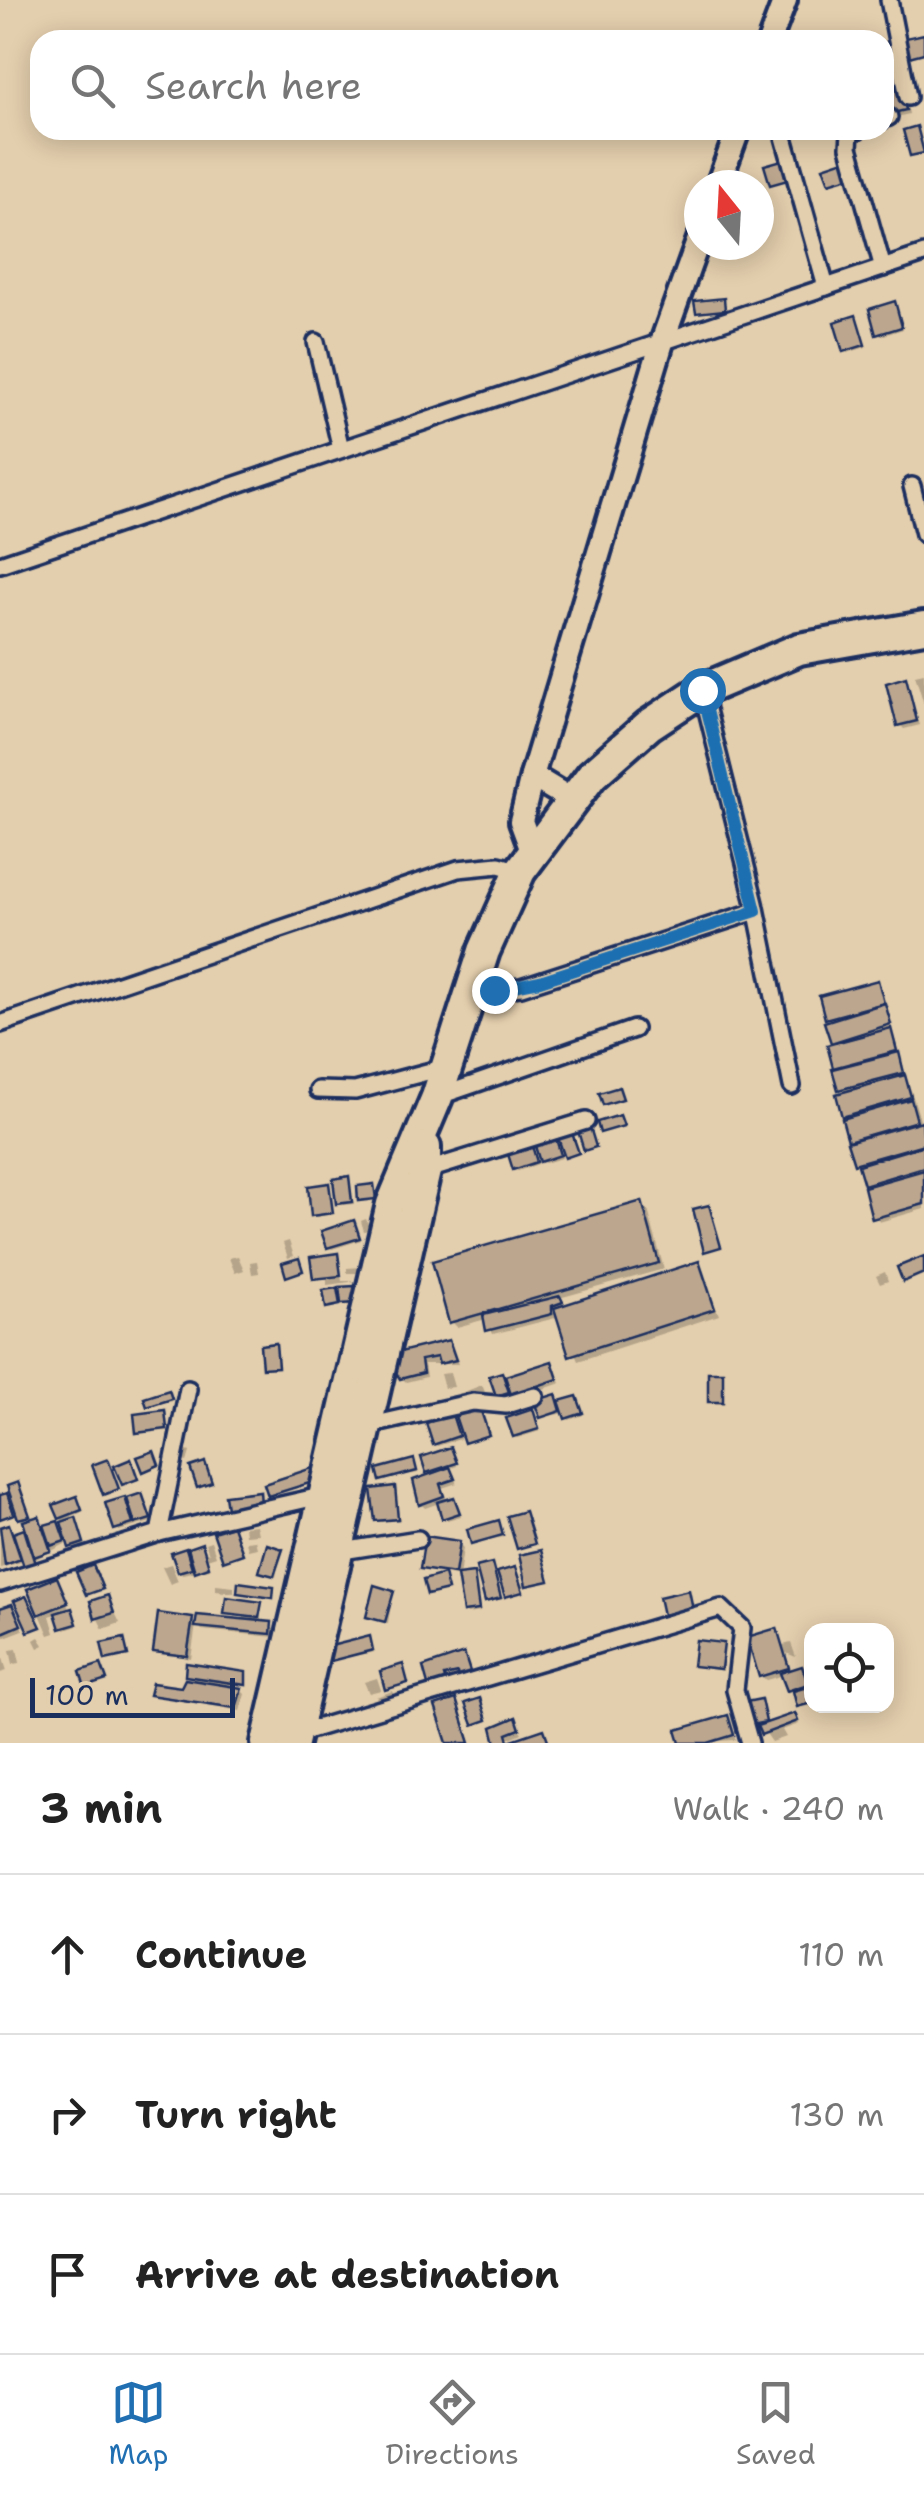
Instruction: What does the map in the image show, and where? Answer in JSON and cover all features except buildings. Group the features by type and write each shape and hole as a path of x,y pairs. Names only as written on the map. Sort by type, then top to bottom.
{"highway":[{"path":"286,1740 325,1495 392,1204 437,1097 472,984 526,861 570,799 618,749 702,690 799,649 924,627"},
{"path":"286,1740 367,1426 425,1171 425,1129"}],"street":[{"path":"774,30 785,0"},
{"path":"889,0 908,97"},
{"path":"723,170 734,140"},
{"path":"785,140 826,287"},
{"path":"850,140 849,147 883,268"},
{"path":"0,564 924,254"},
{"path":"0,1024 458,869 526,861 520,822 532,776 662,342 691,260"},
{"path":"316,342 342,449"},
{"path":"912,486 924,534"},
{"path":"702,690 756,911 792,1086"},
{"path":"532,776 570,799"},
{"path":"472,984 494,990 520,987 756,911"},
{"path":"437,1097 634,1029"},
{"path":"318,1090 356,1091 446,1066"},
{"path":"425,1171 586,1121"},
{"path":"159,1533 188,1389"},
{"path":"367,1426 473,1402 504,1406 535,1396"},
{"path":"0,1583 159,1533 325,1495"},
{"path":"336,1552 418,1538"},
{"path":"286,1740 721,1608 742,1628 735,1690 750,1743"}],"route":[{"path":"494,990 540,981 756,911 702,690"}]}
